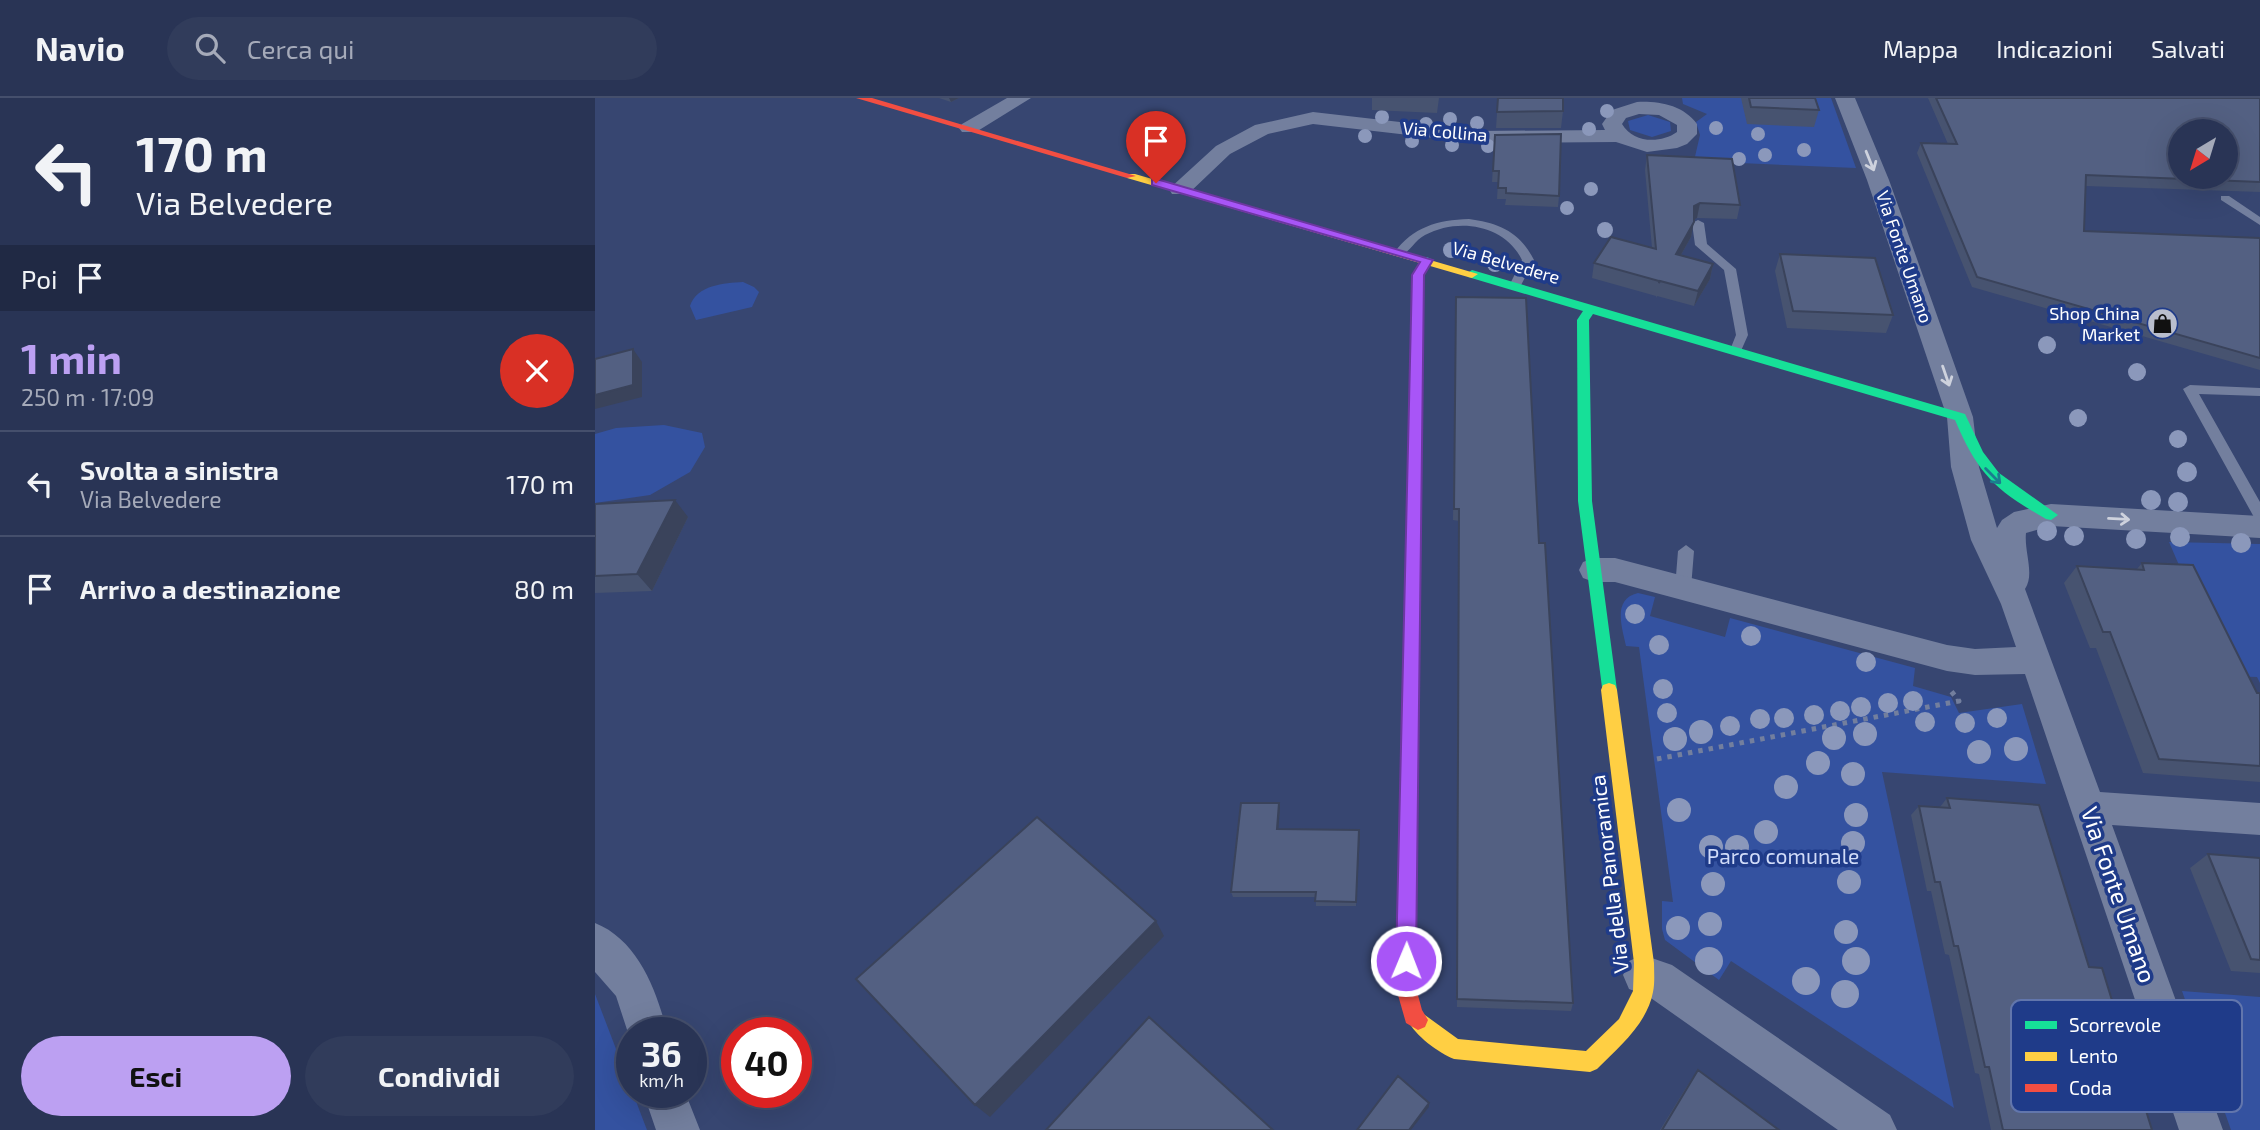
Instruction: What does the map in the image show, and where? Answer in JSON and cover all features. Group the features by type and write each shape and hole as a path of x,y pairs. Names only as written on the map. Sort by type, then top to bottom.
{"street":[{"name":"Via Belvedere","path":"862,98 1736,349 1960,418"},
{"path":"969,128 1021,98"},
{"path":"1313,118 1318,98"},
{"name":"Via Fonte Umano","path":"1845,98 1878,180 1960,418 1976,455 1991,476 2023,500 2051,515"},
{"name":"Via Collina","path":"1180,189 1223,150 1262,129 1313,118 1478,137 1620,136"},
{"name":"Via della Panoramica","path":"1427,260 1418,275 1406,988 1413,1016 1454,1049 1590,1062 1626,1026 1643,992 1618,758 1585,501 1583,320 1591,308"},
{"name":"Via Fonte Umano","path":"1960,418 1965,467 1986,540 2017,604 2156,1000"},
{"path":"2051,515 2260,527"},
{"name":"Via Fonte Umano","path":"2017,604 2010,543 2012,528 2024,520 2051,515"},
{"path":"1594,570 1615,570 1947,658 1975,662 2036,660"},
{"path":"2088,807 2260,819"},
{"path":"595,942 633,985 643,1017"},
{"path":"1643,975 1658,979 1875,1130"},
{"path":"670,1108 678,1130"},
{"name":"Via Fonte Umano","path":"2195,1112 2201,1130"}],"lane":[{"path":"2225,198 2260,222"},
{"path":"1400,253 1424,231 1444,224 1468,222 1491,226 1511,234 1524,246 1528,260 1515,286"},
{"path":"1698,223 1701,245 1730,269 1742,335 1736,349"},
{"path":"2260,392 2190,388 2260,515"},
{"path":"1683,588 1686,551"}],"path":[{"path":"1618,758 1662,759 1953,702"}],"green space":[{"path":"1682,98 1831,98 1856,168 1694,161 1700,135 1696,122 1707,114 1683,104"},
{"path":"1648,115 1670,122 1671,131 1652,137 1630,130 1628,121"},
{"path":"743,282 759,292 752,307 696,320 690,306 705,289"},
{"path":"664,425 702,433 705,447 690,472 650,495 595,503 595,434 616,428"},
{"path":"2169,542 2260,544 2260,683 2257,677 2227,676"},
{"name":"Parco comunale","path":"1638,593 1655,597 1650,616 1725,637 1730,618 1915,668 1913,686 1951,697 1959,713 2022,704 2046,784 1882,772 1954,1108 1731,961 1719,980 1665,940 1662,929 1662,901 1673,902 1639,647 1626,646 1621,622 1625,601"},
{"path":"2182,991 2260,997 2260,1130 2231,1130 2225,1112 2242,1112 2242,1000 2185,1000"},
{"path":"595,994 616,1049 616,1108 639,1108 647,1130 595,1130"}],"building":[{"path":"1498,98 1563,98 1563,111 1497,112"},
{"path":"1749,98 1815,98 1819,110 1751,107"},
{"path":"1936,98 2260,98 2260,182 2238,181 2238,119 2168,119 2168,178 2086,175 2084,231 2260,238 2260,358 1977,277 1921,143 1957,144"},
{"path":"1561,134 1559,196 1506,193 1506,188 1498,188 1499,171 1493,171 1495,135"},
{"path":"1647,155 1732,159 1740,205 1700,203 1694,206 1694,222 1676,254 1713,264 1698,291 1660,281 1659,283 1594,263 1611,237 1656,249"},
{"path":"1780,254 1875,258 1893,315 1793,311"},
{"path":"1456,297 1526,298 1539,543 1545,543 1573,1003 1457,999 1459,509 1454,509"},
{"path":"633,349 633,385 595,395 595,359"},
{"path":"675,500 637,574 595,576 595,504"},
{"path":"2142,563 2193,565 2257,693 2260,693 2260,766 2159,759 2110,632 2103,632 2077,566 2144,570"},
{"path":"1947,798 2039,805 2089,967 2102,968 2112,1000 2011,1000 2011,1112 2146,1112 2152,1130 2003,1130 1989,1067 1985,1067 1958,946 1954,946 1940,882 1935,882 1919,806 1950,808"},
{"path":"1241,803 1279,803 1277,829 1359,830 1356,902 1315,901 1316,892 1231,892"},
{"path":"1037,817 1156,921 975,1105 856,979"},
{"path":"2208,854 2260,858 2260,960 2251,959"},
{"path":"1149,1017 1273,1130 1046,1130"},
{"path":"1698,1070 1779,1130 1662,1130"},
{"path":"1398,1076 1429,1103 1409,1130 1357,1130"}],"traffic: fast":[{"path":"1412,624 1418,275 1427,260"},
{"path":"1472,274 1960,417 1977,453 1994,476 2017,495 2051,515"},
{"path":"1591,308 1583,320 1585,501 1609,690"}],"traffic: slow":[{"path":"1131,176 1472,274"},
{"path":"1418,1020 1454,1049 1590,1062 1626,1026 1643,992 1644,963 1609,690"}],"traffic: jam":[{"path":"861,98 1131,176"},
{"path":"1412,624 1406,988 1413,1016 1418,1020"}],"place":[{"name":"Shop China Market","path":"2163,324"}],"route":[{"path":"1156,183 1427,260 1418,275 1406,961"}]}
